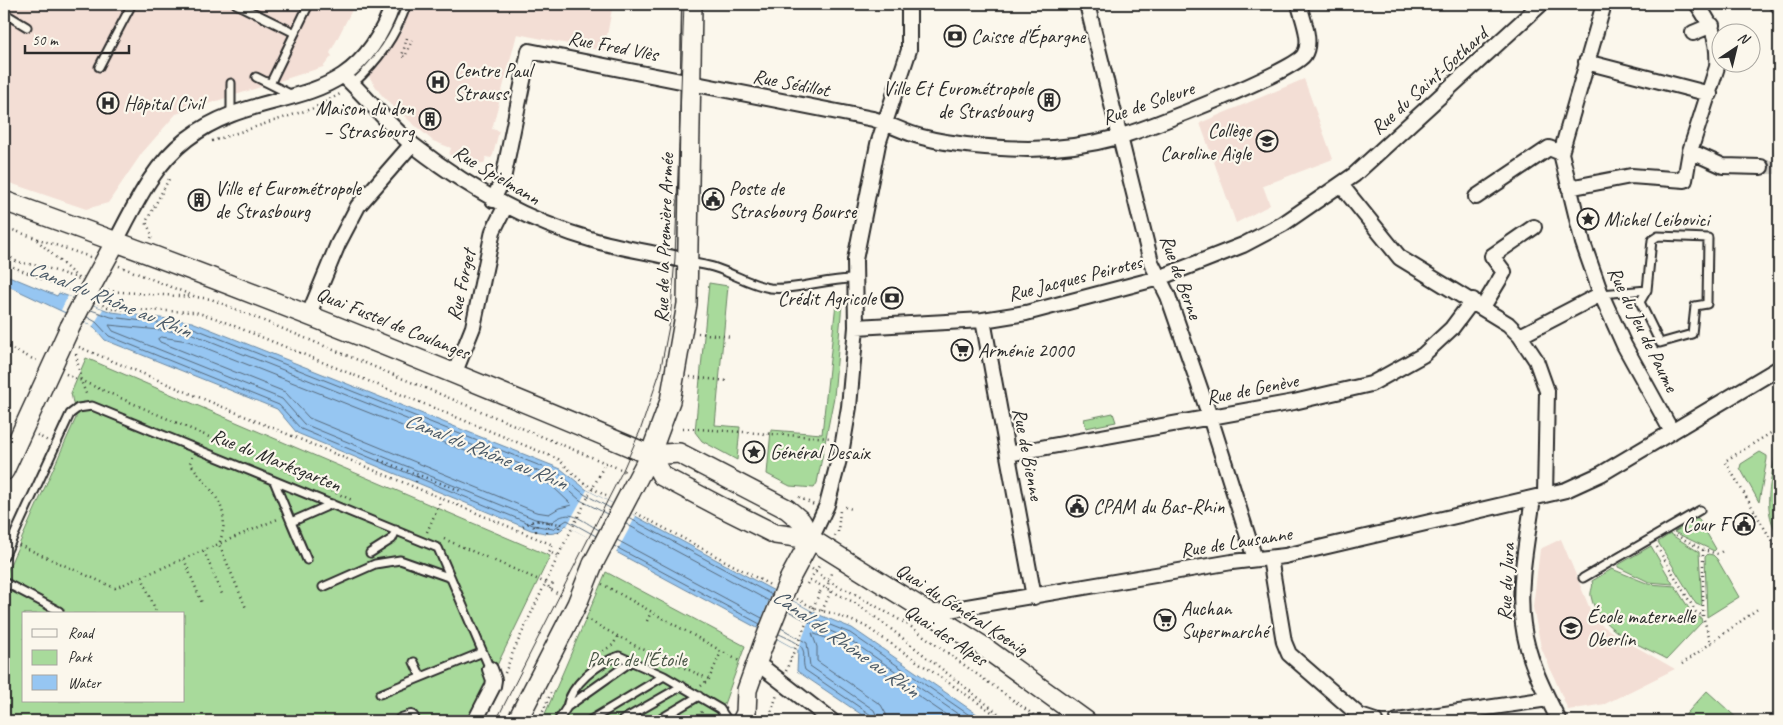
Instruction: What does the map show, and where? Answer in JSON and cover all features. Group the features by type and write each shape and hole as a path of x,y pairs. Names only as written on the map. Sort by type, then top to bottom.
{"main road":[{"name":"Rue de la Première Armée","path":"597,571 650,455 666,413 676,377 687,304 689,262 692,4"},
{"name":"Quai Fustel de Coulanges","path":"4,202 116,241 309,314 455,372 650,455"},
{"path":"4,471 85,296 113,264 116,241"},
{"name":"Quai du Général Koenig","path":"812,538 775,534 719,506 662,476 650,455 680,453 786,509 801,521 812,538 981,645 1086,721"},
{"path":"742,721 759,669 763,645 791,583 798,561 812,538"},
{"path":"517,721 577,604 597,571"}],"street":[{"path":"116,241 162,161 194,134 231,116 348,80 375,43 386,24 393,4"},
{"path":"812,538 827,505 842,448 849,407 856,327 855,260 884,122 909,50 909,4"},
{"name":"Rue de Berne","path":"1087,4 1151,262 1160,278 1210,418 1255,560"},
{"name":"Rue de Soleure","path":"884,122 892,128 922,137 1002,148 1063,147 1120,137 1239,90 1295,65 1305,54 1308,43 1298,4"},
{"name":"Rue du Saint-Gothard","path":"1341,185 1476,66 1541,4"},
{"name":"Rue du Jeu de Paume","path":"1604,4 1586,62 1562,153 1583,243 1601,294 1624,345 1672,432"},
{"path":"1569,188 1631,176 1685,180 1690,151 1710,94 1718,54 1707,15 1697,4"},
{"path":"1693,33 1707,15"},
{"name":"Rue Fred Vlès","path":"529,51 690,82"},
{"name":"Rue Forget","path":"455,372 473,327 529,51"},
{"path":"1586,62 1710,94"},
{"name":"Rue Spielmann","path":"348,80 412,144 457,178 499,203 529,219 594,241 689,262"},
{"name":"Rue Sédillot","path":"690,82 884,122"},
{"path":"309,314 338,244 354,214 412,144"},
{"path":"1476,197 1549,148 1562,153"},
{"path":"1690,151 1723,166 1761,166"},
{"name":"Rue Jacques Peirotes","path":"856,327 983,320 1061,305 1160,278 1262,235 1283,224 1341,185"},
{"name":"Rue du Jura","path":"1341,185 1400,258 1508,324 1520,336 1536,360 1547,391 1539,496 1521,611 1529,651 1559,721"},
{"name":"Rue de Genève","path":"1008,454 1210,418 1303,400 1371,384 1423,355 1478,304 1504,272 1492,256 1534,227"},
{"path":"1520,336 1601,294"},
{"name":"Rue de Bienne","path":"983,320 1034,597"},
{"name":"Rue de Lausanne","path":"931,613 1270,558 1580,485 1779,368"},
{"path":"1270,558 1284,642 1289,654 1360,716 1375,721"},
{"name":"Rue du Marksgarten","path":"475,721 493,686 494,680 490,669"},
{"path":"759,669 782,683 832,721"},
{"path":"1397,721 1548,699"},
{"path":"402,721 411,718 412,721"}],"lane":[{"path":"99,67 132,4"},
{"path":"236,4 295,33"},
{"path":"270,84 309,4"},
{"path":"348,80 384,51 399,27 407,4"},
{"path":"4,13 27,27"},
{"path":"256,77 294,96"},
{"path":"231,83 231,116"},
{"path":"1658,236 1708,238 1707,304 1695,306 1692,334 1660,343 1640,302 1648,290 1652,240 1658,236"},
{"path":"689,262 714,267 753,284 770,288 782,288 819,281 856,280"},
{"path":"1601,294 1648,290"},
{"path":"4,557 70,414 78,408 92,406"},
{"name":"Rue du Marksgarten","path":"92,406 438,548 490,669"},
{"path":"650,455 670,471"},
{"path":"274,481 307,560"},
{"path":"289,518 332,504"},
{"path":"1583,578 1666,528 1700,510"},
{"path":"753,514 778,526 812,538"},
{"path":"370,553 392,539 396,530"},
{"path":"323,587 375,564 400,560 451,578"},
{"path":"526,721 597,571"},
{"path":"4,582 59,611"},
{"path":"380,694 483,652"},
{"path":"558,721 567,707 569,698 603,662 619,656 632,660 699,696 720,709 728,721"},
{"path":"567,707 632,660"},
{"path":"414,662 422,677"},
{"path":"589,721 664,676"},
{"path":"621,721 682,686"},
{"path":"657,721 699,696"}],"path":[{"path":"978,4 996,4"},
{"path":"407,38 402,56 405,57 412,40"},
{"path":"208,143 314,108 335,98 348,80"},
{"path":"152,235 146,222 173,172"},
{"path":"4,227 113,264 196,297"},
{"path":"4,245 6,251 17,262 44,267 80,280 66,265 34,238"},
{"path":"4,263 112,309 195,312 215,318 558,459 581,482 628,500 791,583 810,580 816,572 838,532 839,506"},
{"path":"137,273 139,268"},
{"path":"108,291 196,297 211,300 605,462 512,652 502,681"},
{"path":"698,333 732,336"},
{"path":"4,345 38,361"},
{"path":"92,406 81,382 75,355 79,347 441,500 553,545 549,552 558,556"},
{"path":"69,376 358,502"},
{"path":"690,377 728,381"},
{"path":"683,428 832,438"},
{"path":"1779,428 1725,461 1779,554"},
{"path":"196,449 190,463 219,499 224,531 219,544 246,608"},
{"path":"379,460 461,491"},
{"path":"416,482 418,475"},
{"path":"427,532 441,500"},
{"path":"844,507 852,510"},
{"path":"11,542 115,588 219,544 289,518"},
{"path":"531,522 536,531 538,520"},
{"path":"523,526 538,520 566,525"},
{"path":"547,533 548,522"},
{"path":"558,533 560,523"},
{"path":"418,528 432,534"},
{"path":"1666,528 1703,550 1718,554 1724,550"},
{"path":"437,536 546,583 550,589 553,583"},
{"path":"1650,538 1696,612 1703,616"},
{"path":"1703,550 1703,616 1711,643"},
{"path":"204,551 222,594"},
{"path":"184,559 202,603"},
{"path":"597,571 651,612 721,652 759,669"},
{"name":"Quai des Alpes","path":"816,572 828,581 850,591 910,626 1042,721"},
{"path":"827,589 831,573"},
{"path":"142,577 156,612"},
{"name":"Quai des Alpes","path":"810,580 822,588 855,603 882,622 1007,721"},
{"path":"792,658 822,588"},
{"path":"822,611 831,591"},
{"path":"793,597 822,611 852,620 878,633 1007,721"},
{"path":"1682,664 1759,608"},
{"path":"648,620 651,612"},
{"path":"584,618 636,646 709,679 721,652"},
{"path":"600,653 613,645 618,636"},
{"path":"636,646 639,640"},
{"path":"768,721 782,683"},
{"path":"698,718 704,721"}],"shaded area":[{"name":"Hôpital Civil","path":"4,4 355,4 330,53 332,56 323,67 176,114 142,153 108,203 86,209 4,181"},
{"name":"Centre Paul Strauss","path":"407,4 613,4 604,51 517,34 492,129 499,131 493,155 491,158 486,157 484,164 449,155 451,148 433,141 390,104 368,75 404,28"},
{"name":"Collège Caroline Aigle","path":"1304,79 1333,159 1263,186 1270,205 1236,223 1200,123"},
{"name":"École maternelle Oberlin","path":"1561,539 1590,609 1599,623 1619,637 1675,669 1605,704 1568,710 1541,647 1533,607 1540,549"}],"green space":[{"path":"709,283 728,286 715,425 740,427 737,460 702,441 695,432"},
{"path":"836,303 842,303 834,397 817,483 814,488 790,486 767,474 771,430 822,434"},
{"path":"86,358 550,556 470,721 4,721 4,578 76,418 71,393"},
{"path":"1113,413 1116,422 1086,428 1084,419"},
{"path":"1760,452 1767,456 1767,459 1759,502 1740,468 1741,464"},
{"path":"1778,457 1779,536 1770,517 1769,508 1771,478 1775,458"},
{"path":"1698,518 1716,549 1714,551 1674,532"},
{"path":"1670,534 1699,552 1701,606 1696,604 1658,542"},
{"path":"1651,546 1673,584 1649,582 1618,567 1618,565"},
{"path":"1708,554 1713,555 1717,559 1739,597 1707,617 1705,557"},
{"path":"1612,569 1649,584 1675,586 1693,615 1701,618 1702,622 1667,659 1621,635 1602,618 1595,608 1591,596 1592,581"},
{"name":"Parc de l'Étoile","path":"606,572 745,646 718,721 542,721"},
{"path":"1707,691 1740,721 1680,721"}],"water":[{"name":"Canal du Rhône au Rhin","path":"4,274 57,296 59,293 112,312 192,322 561,469 587,490 817,614 852,628 987,721 871,721 797,671 798,650 566,525 558,532 550,534 531,530 297,433 277,409 105,340 93,326 4,284"}],"pier":[{"path":"68,296 103,309 93,326 61,310"},
{"path":"587,490 636,516 616,553 567,526"},
{"path":"773,590 812,612 798,650 758,628"}],"tunnel":[{"path":"1761,167 1779,167"}],"tram line":[{"path":"496,721 623,470 640,431 660,372 670,321 675,258 684,4"}],"place":[{"name":"Caisse d'Épargne","path":"955,36"},
{"name":"Centre Paul Strauss","path":"438,82"},
{"name":"Ville Et Eurométropole de Strasbourg","path":"1049,100"},
{"name":"Hôpital Civil","path":"108,103"},
{"name":"Maison du don – Strasbourg","path":"430,119"},
{"name":"Collège Caroline Aigle","path":"1267,141"},
{"name":"Poste de Strasbourg Bourse","path":"713,199"},
{"name":"Ville et Eurométropole de Strasbourg","path":"199,200"},
{"name":"Michel Leibovici","path":"1588,219"},
{"name":"Crédit Agricole","path":"892,298"},
{"name":"Arménie 2000","path":"962,350"},
{"name":"Général Desaix","path":"754,452"},
{"name":"CPAM du Bas-Rhin","path":"1077,506"},
{"name":"Cour F","path":"1744,524"},
{"name":"Auchan Supermarché","path":"1165,620"},
{"name":"École maternelle Oberlin","path":"1571,628"}]}
